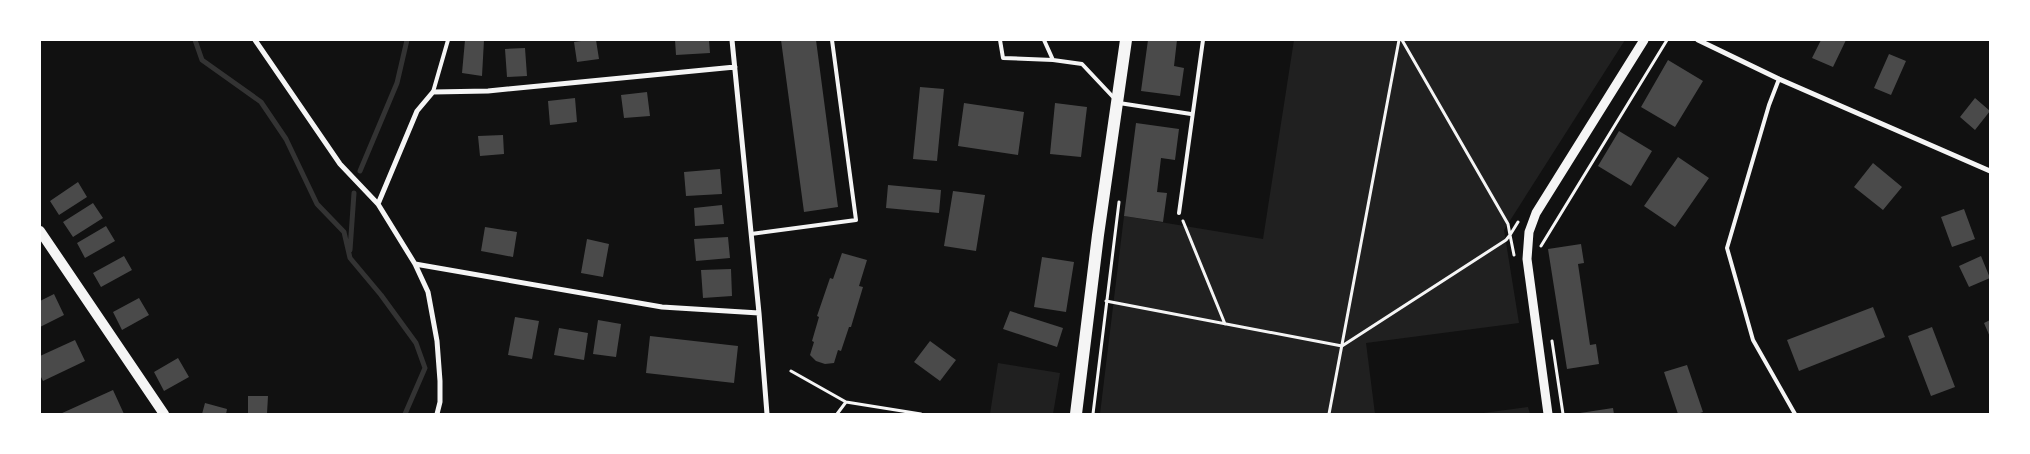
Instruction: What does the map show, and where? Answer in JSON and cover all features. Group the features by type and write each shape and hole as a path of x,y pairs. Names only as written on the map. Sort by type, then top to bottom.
{"main road":[{"path":"1076,414 1126,40"},
{"path":"40,231 164,414"}],"street":[{"path":"255,40 340,164 378,204 415,264 428,292 437,340 440,381 440,402 437,414"},
{"path":"732,40 767,414"},
{"path":"1548,414 1527,259 1527,246 1531,226 1536,213 1644,40"},
{"path":"1698,40 1779,79 1990,171"},
{"path":"378,204 417,111 433,92 488,91 735,67"},
{"path":"415,264 662,307 759,314"}],"lane":[{"path":"433,92 448,40"},
{"path":"751,234 856,220 832,40"},
{"path":"1000,40 1003,58 1054,60 1082,64 1117,102 1191,114"},
{"path":"1044,40 1054,60"},
{"path":"1179,213 1191,114 1203,40"},
{"path":"1779,79 1769,105 1727,248 1753,340 1795,414"}],"path":[{"path":"1329,414 1401,40"},
{"path":"1106,301 1342,346 1506,240 1510,234 1508,224 1401,40"},
{"path":"1538,250 1667,40"},
{"path":"1093,414 1120,193"},
{"path":"1179,213 1225,324"},
{"path":"1552,337 1564,414"},
{"path":"791,371 846,402 921,414"},
{"path":"837,414 846,402"}],"shaded area":[{"path":"1294,40 1625,40 1504,230 1519,323 1366,343 1375,414 1100,414 1124,216 1263,239"},
{"path":"998,363 1060,373 1053,414 990,414"},
{"path":"1528,407 1530,414 1476,414"}],"building":[{"path":"465,40 484,40 482,76 462,73"},
{"path":"596,40 599,59 577,62 574,42"},
{"path":"675,40 709,40 710,53 676,55"},
{"path":"781,40 816,40 838,207 804,212"},
{"path":"1148,40 1177,40 1174,66 1184,68 1180,96 1141,91"},
{"path":"1821,40 1846,40 1833,67 1812,58"},
{"path":"525,48 527,76 507,77 505,49"},
{"path":"1889,54 1906,61 1891,95 1874,88"},
{"path":"1668,60 1703,81 1675,127 1641,107"},
{"path":"920,87 944,89 937,161 913,159"},
{"path":"647,92 650,116 624,118 621,95"},
{"path":"575,98 577,122 550,125 548,101"},
{"path":"1975,98 1990,111 1975,130 1960,117"},
{"path":"964,103 1024,112 1018,155 958,146"},
{"path":"1055,103 1087,107 1081,157 1050,154"},
{"path":"1136,123 1179,129 1175,160 1161,158 1157,192 1167,193 1163,222 1124,216"},
{"path":"1619,131 1652,151 1631,186 1598,166"},
{"path":"503,135 504,154 480,156 478,136"},
{"path":"1678,157 1709,178 1675,227 1644,206"},
{"path":"1873,163 1902,187 1883,210 1854,187"},
{"path":"720,169 722,194 686,196 684,172"},
{"path":"78,182 87,197 59,215 50,201"},
{"path":"888,185 941,190 939,213 886,208"},
{"path":"953,191 985,195 976,251 944,246"},
{"path":"93,203 103,218 73,237 63,222"},
{"path":"722,205 724,224 695,226 694,208"},
{"path":"1964,209 1975,239 1952,247 1941,217"},
{"path":"106,226 115,241 85,258 77,243"},
{"path":"485,227 517,232 513,257 481,251"},
{"path":"728,237 730,258 696,261 694,239"},
{"path":"587,239 609,244 603,277 581,273"},
{"path":"1581,244 1584,263 1578,264 1590,345 1596,344 1599,364 1567,369 1548,249"},
{"path":"842,253 867,260 859,286 863,287 851,327 849,327 841,351 838,350 834,363 825,364 816,361 810,355 814,342 812,341 819,317 817,316 830,278 833,279"},
{"path":"124,256 132,270 101,287 93,273"},
{"path":"1981,256 1990,278 1969,287 1959,266"},
{"path":"1042,257 1074,262 1066,312 1034,307"},
{"path":"731,269 732,296 703,298 701,270"},
{"path":"54,294 64,315 40,327 40,301"},
{"path":"139,298 149,315 122,330 113,312"},
{"path":"1873,307 1885,337 1799,371 1787,340"},
{"path":"1010,311 1063,328 1057,347 1003,329"},
{"path":"515,317 539,321 532,359 508,355"},
{"path":"598,320 621,324 616,357 593,354"},
{"path":"1990,320 1990,337 1984,323"},
{"path":"1932,327 1955,387 1931,396 1908,336"},
{"path":"559,328 588,333 584,360 554,355"},
{"path":"650,336 738,346 734,383 646,373"},
{"path":"75,340 85,361 43,381 40,375 40,356"},
{"path":"930,341 956,360 940,381 914,362"},
{"path":"178,358 189,377 164,391 154,372"},
{"path":"1687,365 1703,412 1697,414 1678,414 1664,372"},
{"path":"113,390 124,414 60,414"},
{"path":"248,396 268,396 267,414 248,414"},
{"path":"205,403 227,409 226,414 202,414"},
{"path":"1613,408 1614,414 1580,414 1580,413"}],"waterway":[{"path":"195,40 202,60 261,102 286,139 317,204 344,232 350,258 381,295 416,343 425,368 405,414"},
{"path":"360,171 397,83 407,40"},
{"path":"350,250 354,193"}]}
